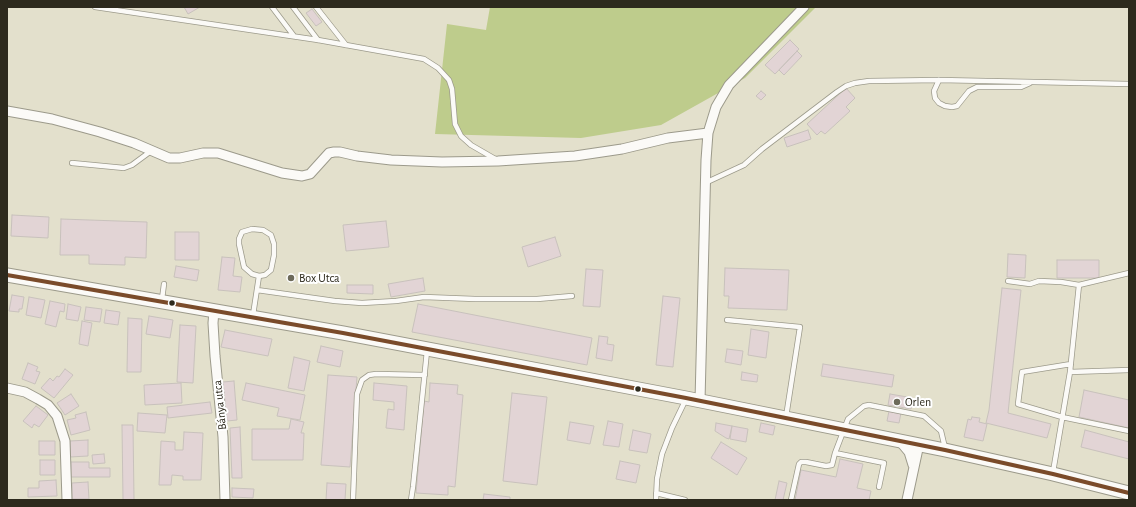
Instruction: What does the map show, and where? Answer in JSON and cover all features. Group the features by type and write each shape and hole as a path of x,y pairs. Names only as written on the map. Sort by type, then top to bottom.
{"main road":[{"path":"7,276 253,317 786,417 918,444 1053,474 1129,493"}],"street":[{"path":"700,401 705,184 708,133 716,107 729,85 804,7"},
{"path":"7,111 38,115 118,137 164,157 174,159 203,153 218,153 282,173 302,176 310,174 329,153 334,152 391,160 442,162 498,161 575,156 622,149 668,138 708,133"},
{"name":"Bánya utca","path":"214,311 213,324 223,437 225,500"},
{"path":"7,388 25,392 38,398 48,405 57,416 65,441 67,500"},
{"path":"899,440 908,452 914,467"},
{"path":"907,500 918,444"}],"lane":[{"path":"95,7 294,36 424,59 444,73 449,80 452,90 455,124 461,136 471,145 498,161"},
{"path":"272,7 294,36"},
{"path":"293,7 318,40"},
{"path":"316,7 346,45"},
{"path":"939,80 934,91 935,98 944,106 952,107 957,106 969,91 978,87 1021,87 1031,82"},
{"path":"705,184 744,165 762,149 846,86 855,83 869,81 939,80 1129,84"},
{"path":"72,163 124,168 132,165 151,151"},
{"path":"252,228 268,232 271,235 274,244 271,270 265,275 258,276 252,274 244,267 239,244 239,239 242,232 252,228"},
{"path":"1008,281 1030,284 1039,281 1061,282 1079,285 1129,273"},
{"path":"253,317 258,276"},
{"path":"161,301 164,284"},
{"path":"1053,474 1070,372 1079,285"},
{"path":"257,290 335,301 362,303 396,301 424,297 537,299 572,296"},
{"path":"727,320 800,327 786,417"},
{"path":"411,500 427,349"},
{"path":"1071,364 1022,372 1018,404 1062,417 1129,431"},
{"path":"1070,372 1129,370"},
{"path":"353,500 357,394 362,380 368,375 376,374 425,375"},
{"path":"656,500 657,479 662,454 686,398"},
{"path":"792,500 799,464 806,462 829,466 833,462 835,452 848,419 864,406 870,405 924,416 941,431 945,450"},
{"path":"835,452 884,463 879,487"},
{"path":"656,493 685,500"}],"green space":[{"path":"490,7 816,7 745,78 661,125 581,138 435,134 447,24 486,30"}],"building":[{"path":"184,7 200,7 188,14"},
{"path":"312,9 322,22 316,26 306,13"},
{"path":"790,40 799,49 775,74 765,65"},
{"path":"797,51 802,56 784,75 779,70"},
{"path":"846,88 855,98 846,107 850,111 825,134 821,131 817,135 807,124"},
{"path":"761,91 766,95 761,100 756,96"},
{"path":"808,130 811,139 787,147 784,138"},
{"path":"12,215 49,217 48,238 11,236"},
{"path":"61,219 147,222 146,258 125,257 125,265 89,264 89,255 60,255"},
{"path":"386,221 389,247 346,251 343,225"},
{"path":"175,232 199,232 199,260 175,260"},
{"path":"555,237 561,256 528,267 522,247"},
{"path":"1008,254 1026,255 1025,278 1007,277"},
{"path":"222,257 235,258 233,276 242,277 240,292 218,290"},
{"path":"1057,260 1099,260 1099,278 1057,278"},
{"path":"176,266 199,270 197,281 174,277"},
{"path":"725,268 789,270 787,310 728,308 729,296 724,296"},
{"path":"586,269 603,270 600,307 583,306"},
{"path":"423,278 425,291 391,297 388,284"},
{"path":"347,285 373,285 373,294 347,293"},
{"path":"1002,288 1021,290 1008,413 1051,424 1047,438 986,423 989,410"},
{"path":"12,295 24,297 22,309 19,309 19,312 9,311"},
{"path":"663,296 680,298 673,367 656,365"},
{"path":"29,297 45,300 41,318 26,315"},
{"path":"50,301 65,304 64,312 60,311 56,327 45,324"},
{"path":"68,304 81,307 78,321 66,319"},
{"path":"418,304 592,338 587,365 412,332"},
{"path":"86,307 102,309 100,322 84,320"},
{"path":"106,310 120,312 118,325 104,323"},
{"path":"149,316 173,320 170,338 146,334"},
{"path":"128,318 142,319 141,372 127,372"},
{"path":"82,321 92,323 88,346 79,344"},
{"path":"180,325 196,326 193,383 177,382"},
{"path":"751,329 769,332 766,358 748,355"},
{"path":"225,330 272,339 268,356 221,347"},
{"path":"599,336 608,337 607,344 614,345 612,361 596,358"},
{"path":"321,346 343,351 340,367 317,362"},
{"path":"727,349 743,351 741,365 725,362"},
{"path":"294,357 310,361 304,391 288,388"},
{"path":"28,363 38,367 36,371 40,372 35,384 22,379"},
{"path":"823,364 894,375 892,387 821,376"},
{"path":"65,369 73,375 54,398 41,388 50,378 53,381 57,376 59,377"},
{"path":"742,372 758,375 757,382 741,380"},
{"path":"328,375 357,377 350,467 321,465"},
{"path":"234,381 237,420 227,421 223,382"},
{"path":"181,383 182,403 145,405 144,385"},
{"path":"246,383 305,395 300,420 277,416 279,408 242,400"},
{"path":"374,383 407,386 404,430 386,428 388,409 394,410 394,402 373,400"},
{"path":"430,383 458,385 457,394 463,395 455,487 448,486 448,495 416,493 424,401 429,402"},
{"path":"1084,390 1129,400 1129,428 1079,417"},
{"path":"512,393 547,397 537,485 503,481"},
{"path":"71,394 79,406 65,415 57,403"},
{"path":"890,394 913,398 911,409 888,405"},
{"path":"210,402 212,413 168,418 167,407"},
{"path":"36,406 48,415 39,427 34,424 32,428 23,421"},
{"path":"889,411 901,413 899,423 887,421"},
{"path":"86,412 90,430 71,435 67,420 76,418 75,415"},
{"path":"138,413 167,415 165,433 137,431"},
{"path":"972,417 980,418 979,422 987,424 983,441 964,437 968,419 971,420"},
{"path":"291,419 304,422 301,433 304,433 303,460 252,460 252,429 289,429"},
{"path":"608,421 623,424 619,447 603,445"},
{"path":"570,422 594,426 590,444 567,440"},
{"path":"716,423 732,426 729,439 715,431"},
{"path":"761,423 775,426 773,435 759,432"},
{"path":"122,425 133,425 134,500 123,500"},
{"path":"732,426 748,429 746,442 730,439"},
{"path":"240,427 242,478 232,478 230,428"},
{"path":"633,430 651,434 647,453 629,450"},
{"path":"1085,430 1129,442 1129,459 1081,447"},
{"path":"184,432 203,433 201,480 183,480 183,476 172,475 171,485 159,485 161,441 175,442 175,450 183,450"},
{"path":"88,440 88,456 70,457 70,441"},
{"path":"39,441 55,441 55,455 39,455"},
{"path":"721,442 747,458 737,475 711,458"},
{"path":"104,454 105,463 93,464 92,455"},
{"path":"840,459 863,464 857,488 871,491 869,500 795,500 801,470 836,477"},
{"path":"40,460 55,460 55,475 40,475"},
{"path":"620,461 640,465 636,483 616,479"},
{"path":"71,462 89,462 89,468 110,468 110,477 71,477"},
{"path":"56,480 57,496 28,497 28,488 39,488 39,481"},
{"path":"779,481 787,483 783,500 775,500"},
{"path":"88,482 89,499 72,499 72,483"},
{"path":"327,483 346,484 345,500 326,500"},
{"path":"232,488 254,489 253,498 232,497"},
{"path":"484,494 510,497 510,500 483,500"}],"transit line":[{"path":"7,275 343,333 686,398 945,450 1053,474 1129,493"}],"place":[{"name":"Box Utca","path":"291,278"},
{"name":"Orlen","path":"897,402"}]}
